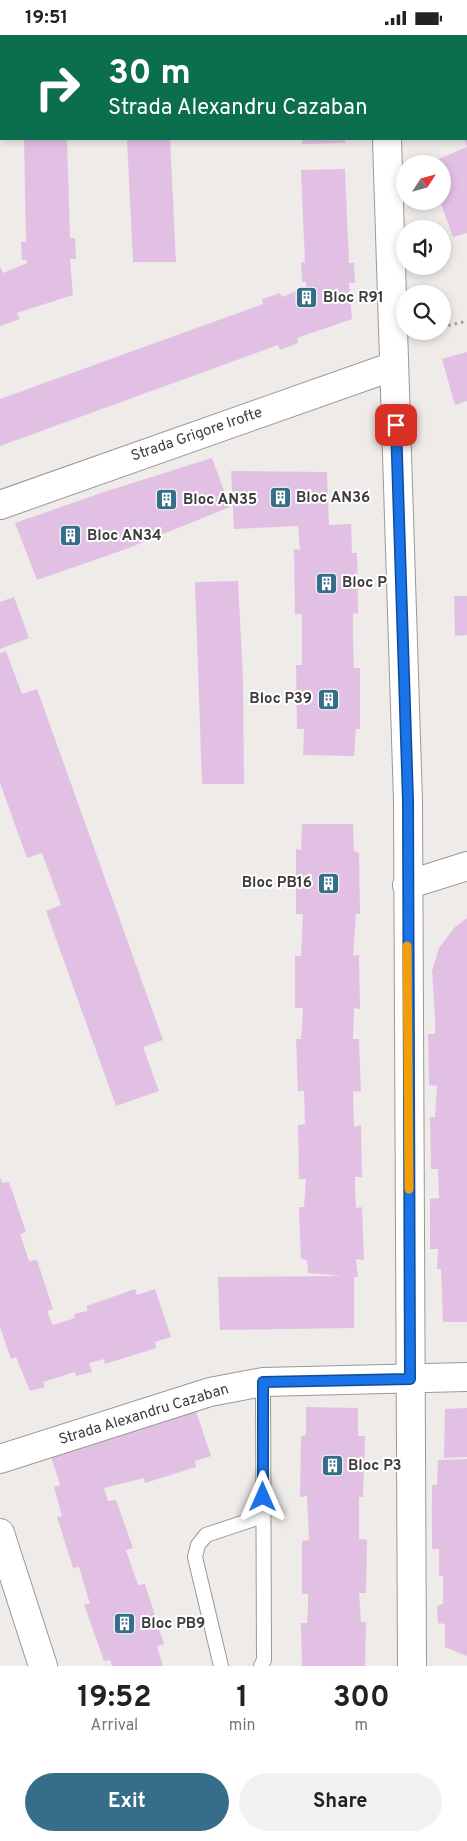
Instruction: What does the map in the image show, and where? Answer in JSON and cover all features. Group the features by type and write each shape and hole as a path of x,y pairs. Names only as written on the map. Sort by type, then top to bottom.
{"street":[{"path":"387,140 408,801 412,1666"},
{"name":"Strada Grigore Irofte","path":"0,505 394,366"},
{"path":"407,885 467,866"},
{"name":"Strada Alexandru Cazaban","path":"0,1459 210,1393 263,1382 467,1377"},
{"path":"0,1533 8,1584 44,1666"}],"lane":[{"path":"261,1666 264,1660 263,1382"},
{"path":"220,1666 195,1557 196,1551 206,1535 263,1516"}],"path":[{"path":"451,325 467,321"}],"building":[{"path":"24,140 67,140 70,238 75,238 76,259 70,259 73,295 17,313 20,319 0,326 0,266 3,273 27,263 27,260 22,260 21,242 26,242"},
{"path":"127,140 170,140 176,262 133,262"},
{"path":"302,140 345,140 345,143 302,144"},
{"path":"467,147 467,233 453,237 451,220 447,220 443,210 451,210 451,155 448,155"},
{"path":"345,169 349,263 354,263 355,283 349,283 352,319 297,338 298,343 280,350 278,345 0,446 0,399 263,304 262,299 280,293 282,297 306,287 306,282 302,282 301,262 305,263 301,170"},
{"path":"467,352 467,401 455,405 442,359"},
{"path":"212,458 230,507 126,549 37,580 15,523 104,492"},
{"path":"231,471 327,472 329,525 351,524 352,553 357,553 358,614 353,613 354,668 360,668 360,729 356,729 354,756 303,755 304,729 297,729 296,665 302,665 302,614 295,614 294,549 300,550 298,526 234,529"},
{"path":"238,581 243,679 244,784 202,784 195,582"},
{"path":"454,596 467,596 467,635 455,636"},
{"path":"14,597 29,638 0,649 0,602"},
{"path":"6,651 22,694 37,689 163,1040 143,1047 159,1091 116,1106 46,911 61,905 42,853 27,858 0,783 0,653"},
{"path":"302,824 353,824 354,851 359,853 360,914 356,914 353,956 359,955 360,1009 354,1008 353,1039 359,1039 361,1092 353,1091 354,1127 361,1125 362,1177 355,1177 355,1189 356,1208 362,1207 364,1260 356,1259 358,1277 354,1277 354,1328 220,1330 218,1277 343,1276 308,1273 307,1260 301,1259 299,1207 304,1207 306,1179 299,1179 298,1125 305,1124 304,1091 298,1091 296,1039 301,1039 303,1008 295,1008 295,956 301,956 303,914 296,914 296,849 301,850"},
{"path":"467,918 467,1322 443,1322 441,1269 437,1269 438,1249 430,1249 430,1199 439,1198 438,1169 431,1169 430,1117 435,1117 437,1086 429,1085 428,1034 435,1034 432,971 439,948 454,928"},
{"path":"0,1177 2,1183 9,1182 26,1232 20,1234 29,1261 37,1260 53,1309 47,1311 53,1325 75,1318 74,1314 87,1311 87,1306 135,1289 137,1295 155,1289 171,1337 155,1342 156,1348 105,1364 104,1359 89,1363 92,1372 76,1376 75,1372 43,1382 45,1387 30,1391 16,1357 11,1359 0,1327"},
{"path":"306,1407 358,1408 358,1436 365,1436 363,1497 359,1497 359,1539 367,1540 366,1593 359,1593 361,1622 366,1622 365,1666 302,1666 301,1623 307,1623 308,1608 308,1594 302,1594 302,1541 309,1540 307,1496 300,1497 301,1436 306,1435"},
{"path":"195,1408 211,1456 195,1461 196,1467 145,1483 144,1478 104,1488 108,1501 116,1500 133,1548 126,1550 138,1585 145,1584 164,1644 157,1646 163,1666 112,1666 110,1660 104,1661 84,1604 90,1604 79,1567 73,1568 57,1517 62,1516 54,1487 60,1485 49,1450"},
{"path":"467,1408 467,1457 444,1458 445,1409"},
{"path":"467,1459 467,1656 445,1647 445,1624 438,1623 437,1606 443,1604 443,1576 439,1576 439,1549 432,1549 432,1485 437,1485 438,1460"}],"slow traffic":[{"path":"407,946 409,1189"}],"place":[{"name":"Bloc R91","path":"307,298"},
{"name":"Bloc AN36","path":"280,498"},
{"name":"Bloc AN35","path":"167,500"},
{"name":"Bloc AN34","path":"71,536"},
{"name":"Bloc P","path":"326,583"},
{"name":"Bloc P39","path":"328,699"},
{"name":"Bloc PB16","path":"328,883"},
{"name":"Bloc P3","path":"332,1466"},
{"name":"Bloc PB9","path":"125,1624"}],"route":[{"path":"263,1497 263,1382 410,1379 408,801 396,425"}]}
